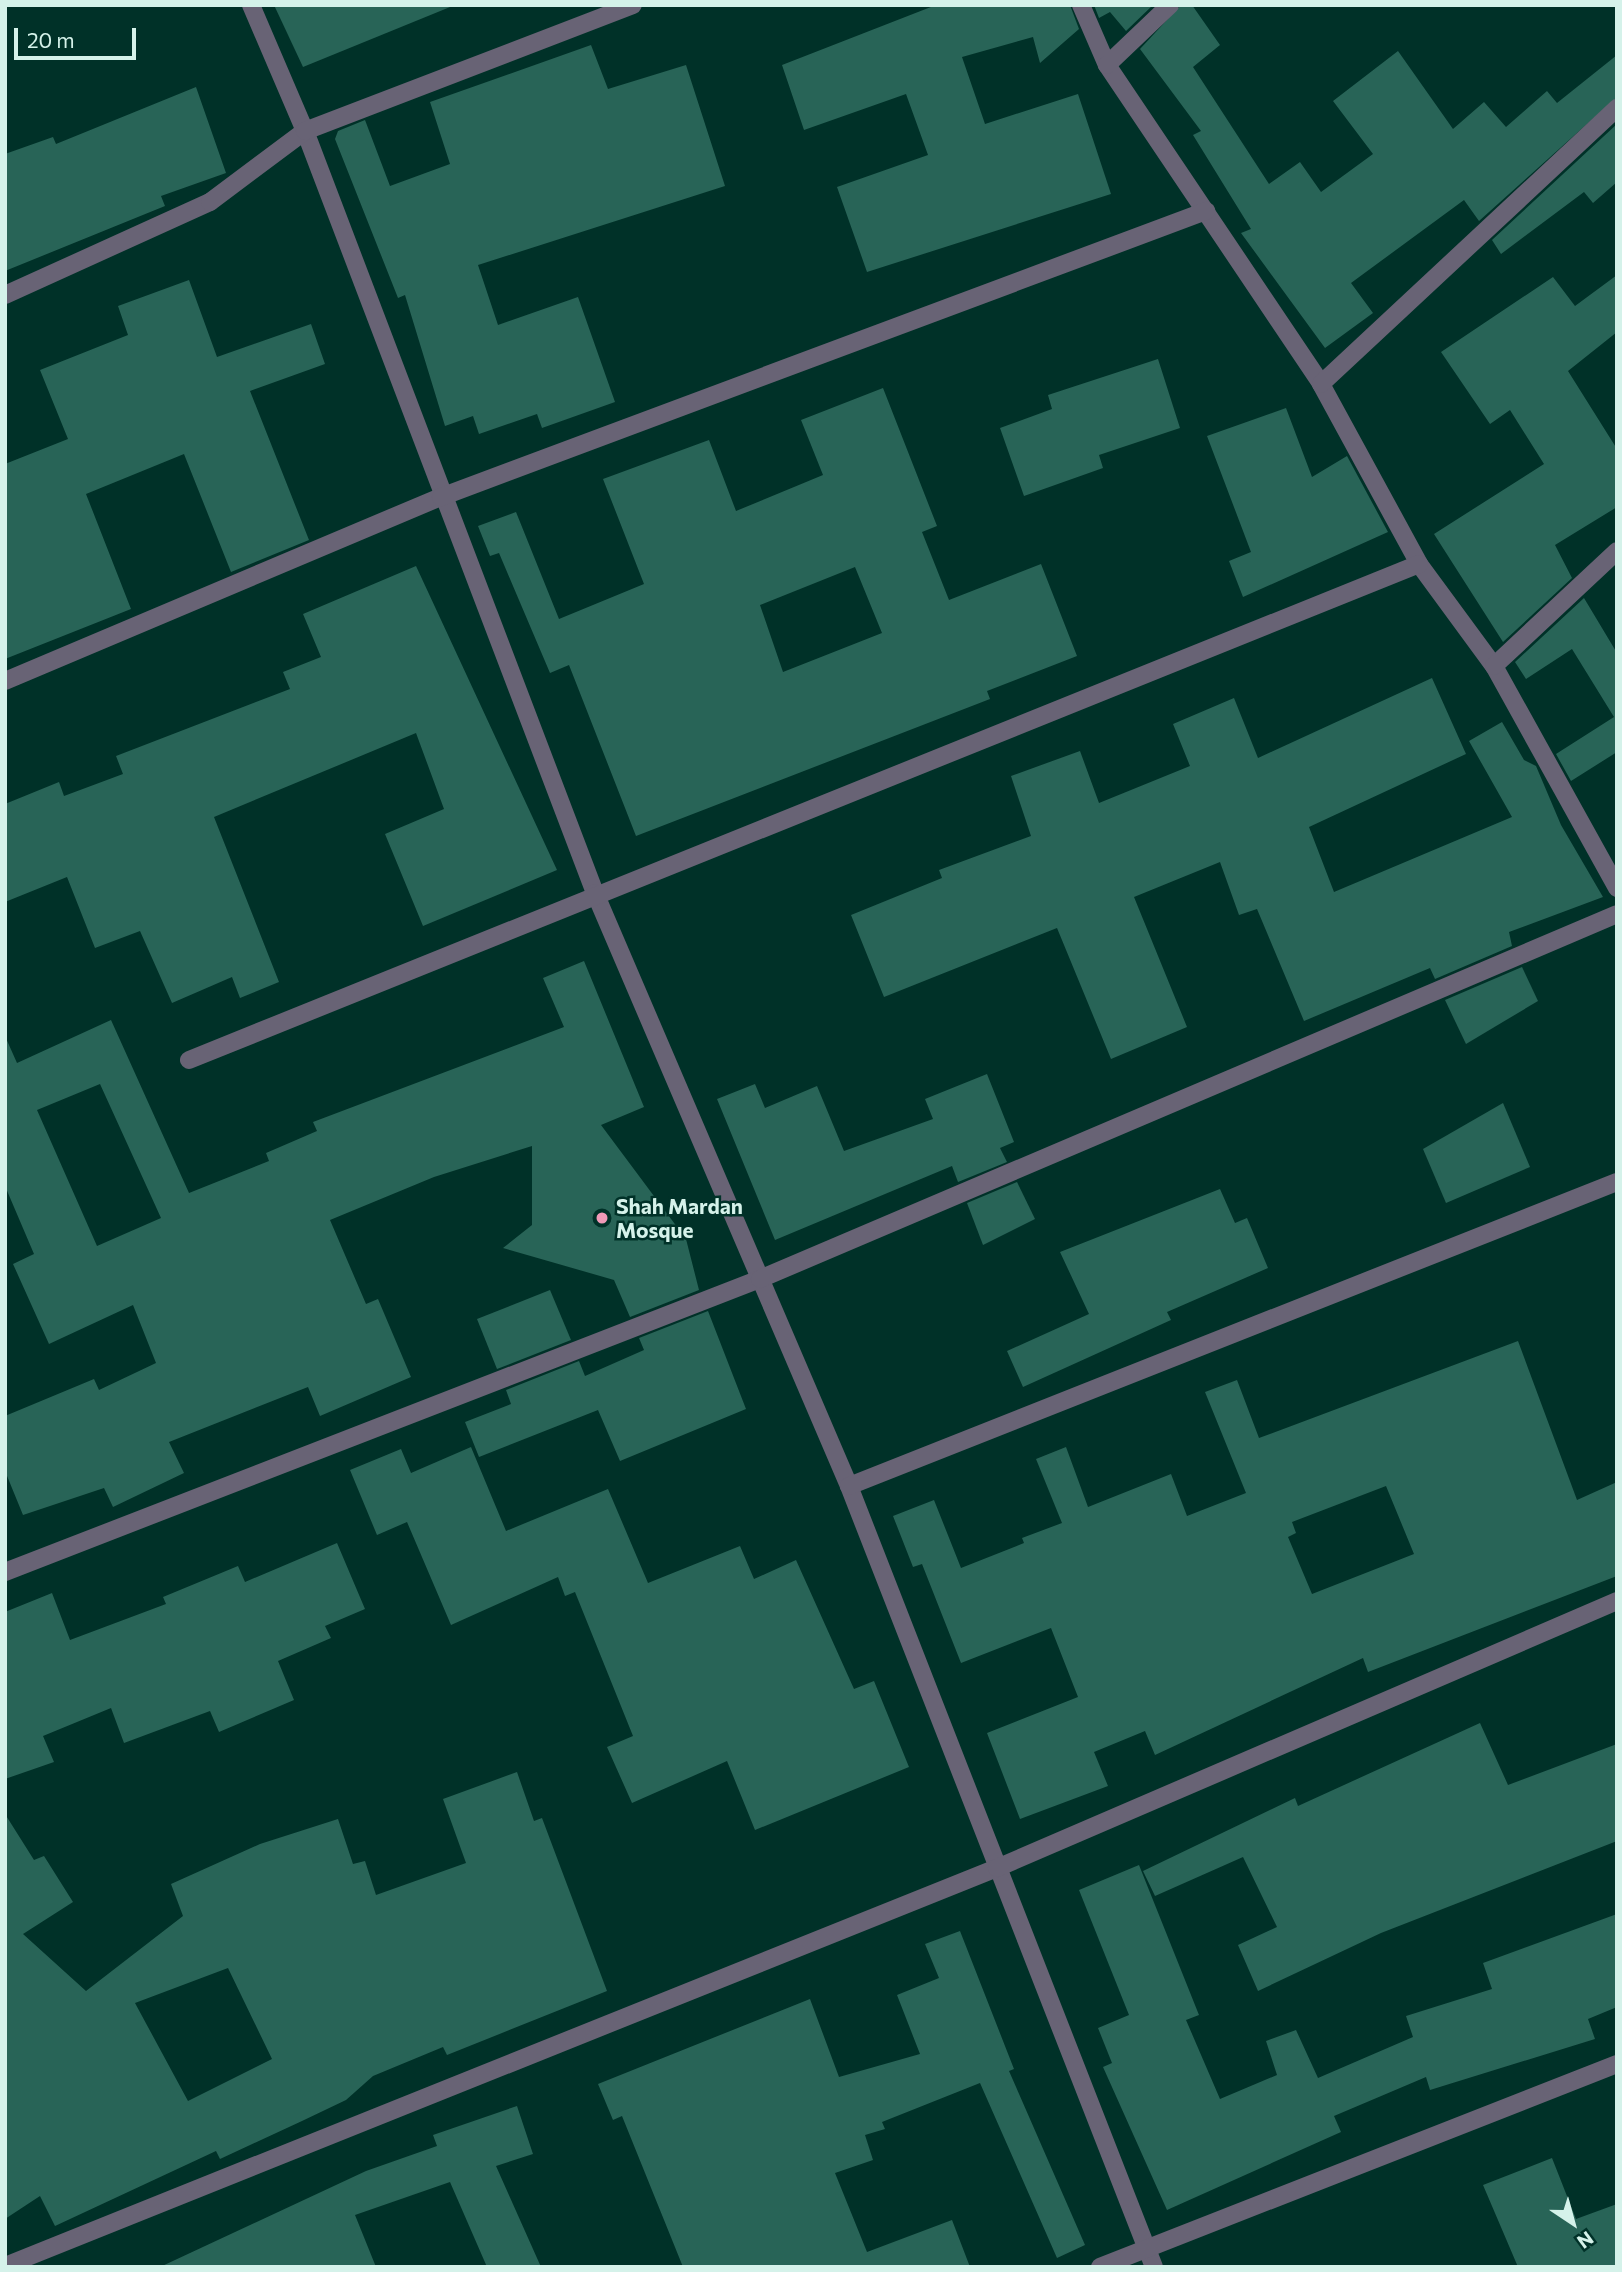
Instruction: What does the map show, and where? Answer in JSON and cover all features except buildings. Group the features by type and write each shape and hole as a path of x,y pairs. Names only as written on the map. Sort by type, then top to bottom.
{"street":[{"path":"251,5 305,131 440,497 595,893 849,1486 1154,2267"},
{"path":"5,295 209,202 305,131 633,5"},
{"path":"1080,5 1107,65 1321,384 1419,564 1494,666 1617,888"},
{"path":"1107,65 1170,5"},
{"path":"1321,384 1617,108"},
{"path":"5,681 440,497 1206,211"},
{"path":"1494,666 1617,551"},
{"path":"189,1060 595,893 1419,564"},
{"path":"5,1572 760,1279 1617,914"},
{"path":"849,1486 1617,1182"},
{"path":"5,2266 997,1868 1617,1601"},
{"path":"1100,2267 1617,2064"}],"place":[{"name":"Shah Mardan Mosque","path":"602,1218"}]}
